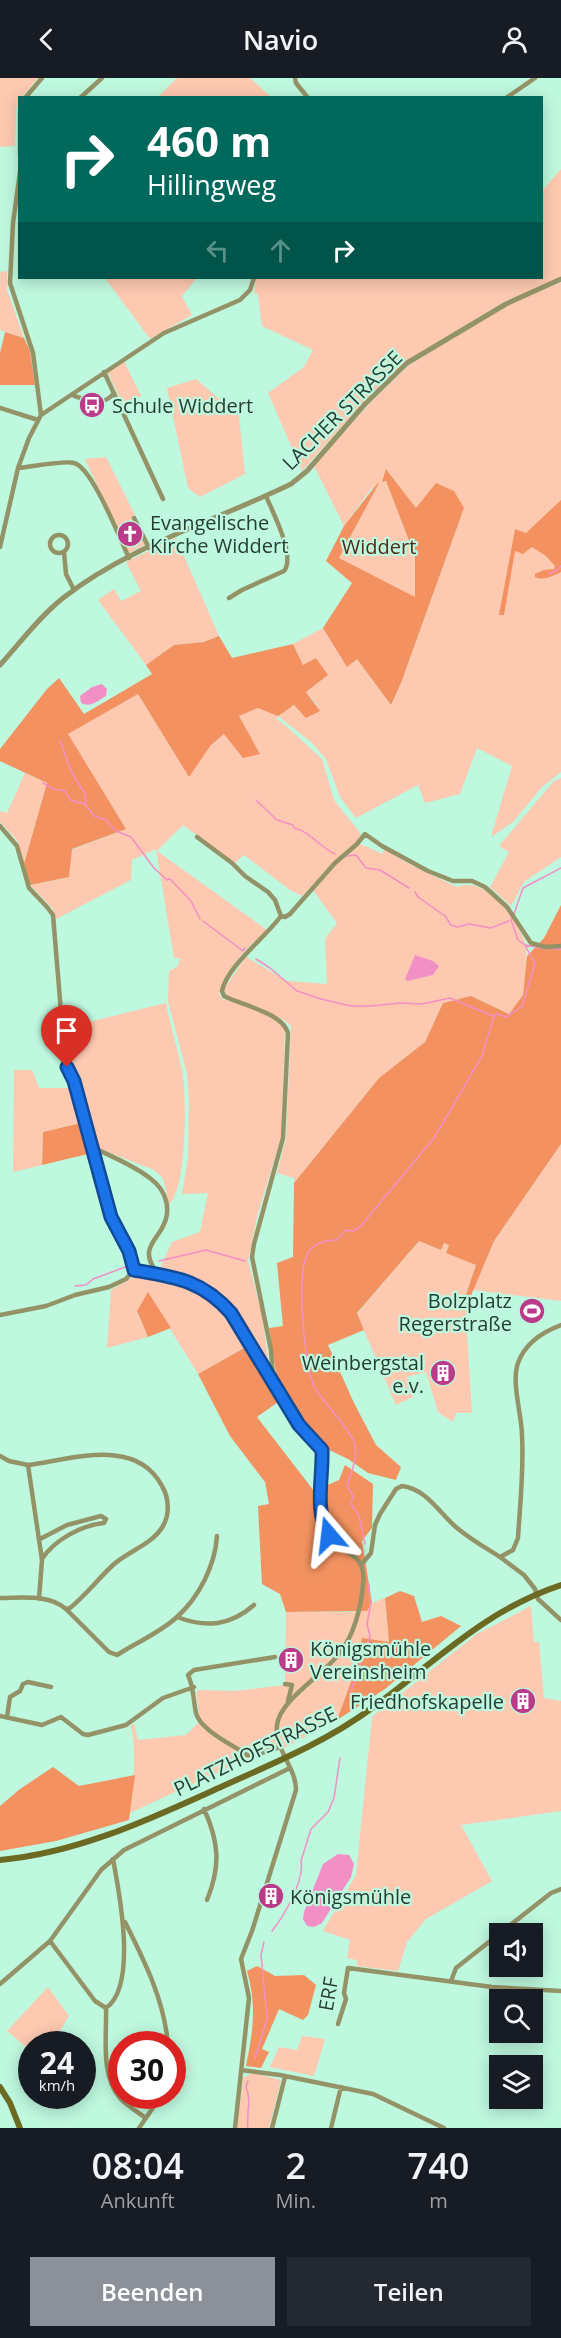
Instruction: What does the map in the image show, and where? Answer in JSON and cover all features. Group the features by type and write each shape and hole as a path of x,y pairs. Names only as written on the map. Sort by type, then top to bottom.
{"main road":[{"name":"PLATZHOFSTRASSE","path":"0,1860 71,1847 121,1830 285,1758 350,1724 474,1628 536,1594 561,1585"},
{"path":"0,2087 10,2103 20,2128"}],"street":[{"path":"27,96 42,78"},
{"path":"82,96 102,78"},
{"path":"294,78 307,96"},
{"path":"509,96 535,78"},
{"path":"0,547 18,468 39,418 33,353 10,283 13,224 18,187"},
{"path":"0,408 39,418 104,372 171,329 240,300 250,290 254,279"},
{"name":"LACHER STRASSE","path":"0,665 49,611 74,590 129,558 266,496 303,475 365,404 416,357 506,304 561,279"},
{"path":"104,372 163,499"},
{"path":"72,395 100,402 108,400 114,393"},
{"path":"18,468 71,462 81,467 94,483 129,558"},
{"path":"229,598 284,572 287,567 285,546 266,496"},
{"path":"134,518 149,548"},
{"path":"64,552 66,574 74,590"},
{"path":"0,826 17,846 29,888 48,907 52,915 65,1059 74,1081 111,1217 129,1251 134,1270"},
{"path":"273,1381 271,1350 252,1257 283,1138 288,1033 286,1026 278,1020 225,996 222,991 225,983 246,953 281,916 285,917 290,914 335,863 364,835 368,835 412,864 453,881 479,883 491,891 510,911 531,943 546,947 561,946"},
{"path":"197,837 268,892 275,900 281,916"},
{"path":"90,1146 149,1177 164,1194 168,1209 167,1216 149,1252 150,1263 157,1274"},
{"path":"134,1270 190,1281 224,1305 299,1425 322,1450 323,1478 320,1503 325,1528 332,1539 356,1556 361,1565 363,1574 360,1602 344,1647 319,1676 288,1702"},
{"path":"0,1315 46,1306 75,1295 108,1287 126,1280 134,1270"},
{"path":"500,1557 513,1550 518,1538 523,1457 516,1381 518,1362 536,1338 546,1330 561,1325"},
{"path":"0,1455 9,1461 28,1465 78,1455 117,1456 149,1469 158,1479 167,1498 166,1516 157,1533 117,1562 74,1605 66,1609"},
{"path":"28,1465 42,1560 39,1599"},
{"path":"361,1565 371,1553 377,1519 396,1489 402,1486 414,1489 427,1497 458,1529 524,1575 536,1594 561,1620"},
{"path":"40,1539 75,1522 102,1516 105,1518 104,1523 91,1525 64,1538 49,1550 42,1560"},
{"path":"0,1598 55,1601 109,1652 117,1655 177,1617 205,1580 217,1536"},
{"path":"177,1617 200,1624 224,1623 238,1617 254,1605"},
{"path":"275,1657 191,1671 188,1675 194,1687 196,1712 201,1725 247,1755 255,1755 280,1747"},
{"path":"7,1717 10,1697 20,1691 23,1684 28,1682 51,1688"},
{"path":"235,2128 249,1998 241,1959 295,1795 292,1771 277,1737 277,1722 288,1702 292,1685 285,1684"},
{"path":"0,1716 42,1725 61,1717 83,1734 88,1735 129,1724 163,1698 194,1687"},
{"path":"0,1984 50,1941 101,1870 113,1858 124,1850 204,1809 292,1771"},
{"path":"204,1809 215,1837 217,1852 216,1877 207,1899"},
{"path":"113,1858 124,1920 122,1972 116,1995 106,2008 106,2059 110,2080 124,2102 146,2118"},
{"path":"561,1889 550,1893 471,1955 456,1968 451,1981 495,1987 561,1991"},
{"path":"124,1920 152,1978 163,2012 166,2031"},
{"path":"50,1941 95,2001 106,2008"},
{"name":"ERF","path":"338,2024 346,1999 344,1993 348,1968 451,1981"},
{"path":"241,2070 341,2087 383,2098 444,2128"},
{"path":"272,2128 285,2077"},
{"path":"332,2128 341,2087"},
{"path":"139,2128 152,2109"}],"green space":[{"path":"0,78 38,78 23,96 18,96 15,146 0,147"},
{"path":"177,78 250,78 270,96 159,96"},
{"path":"561,169 561,277 504,302 406,361 368,397 302,471 268,393 304,367 313,350 262,326 258,294 254,293 256,279 543,279 543,190"},
{"path":"7,271 7,290 24,338 0,330 0,272"},
{"path":"106,279 196,279 182,296 192,315 150,339"},
{"name":"Widdert","path":"561,282 561,772 542,787 513,822 491,837 512,766 477,748 460,794 425,803 418,785 356,818 340,797 326,759 311,742 278,716 276,719 322,759 334,800 361,834 357,841 302,896 290,890 244,855 235,863 183,825 157,851 267,930 232,967 219,993 222,999 263,1014 285,1029 281,1138 258,1213 248,1261 262,1315 270,1371 237,1318 216,1295 191,1279 159,1270 172,1242 200,1232 208,1193 182,1194 188,1158 189,1099 187,1074 168,1001 169,971 178,966 180,958 174,958 156,849 132,860 131,880 56,919 52,908 30,885 69,877 71,850 126,829 67,734 138,694 189,776 211,745 224,734 260,754 238,716 258,708 317,705 306,692 328,675 303,665 293,644 323,628 347,666 357,659 391,705 464,508 416,508 387,470 383,482 386,481 415,556 415,598 338,558 356,527 374,485 344,526 314,466 369,404 409,365 506,306"},
{"path":"124,361 141,396 124,406 107,371"},
{"path":"196,379 239,416 245,474 200,497 188,488 167,388"},
{"path":"106,457 136,517 128,521 139,540 133,546 132,543 125,545 85,459"},
{"path":"144,537 147,544 127,554 124,547 129,545 136,548 139,540"},
{"path":"176,538 219,636 204,642 174,645 146,665 98,600 114,589 121,601 141,591 126,562"},
{"path":"25,773 47,783 24,864 17,840 0,822 0,811 7,813"},
{"path":"561,778 561,857 524,882 511,906 490,887 509,852 499,846 554,781"},
{"path":"358,844 382,854 384,849 457,887 468,885 478,887 498,900 513,919 524,939 526,976 524,990 521,1000 509,1014 471,996 443,1003 425,1042 379,1078 294,1183 294,1178 277,1173 286,1138 291,1026 284,1020 226,995 224,989 246,957 287,981 327,984 325,939 337,923 313,890"},
{"path":"166,1003 182,1070 185,1099 182,1162 175,1195 169,1204 163,1178 154,1170 98,1148 91,1142 83,1097 67,1059 64,1028"},
{"path":"14,1070 32,1070 39,1088 74,1088 81,1123 43,1132 42,1165 13,1172"},
{"path":"561,1144 561,1301 473,1290 494,1241"},
{"path":"419,1241 441,1250 444,1243 449,1245 446,1252 476,1265 465,1296 470,1298 466,1319 472,1413 456,1413 453,1422 438,1412 426,1372 407,1377 413,1397 396,1405 357,1314"},
{"path":"137,1275 175,1281 210,1296 229,1314 248,1346 198,1374 148,1293 137,1312 148,1337 107,1348 111,1290"},
{"path":"385,1598 389,1643 362,1639 352,1679 337,1720 284,1748 274,1746 130,1813 134,1758 131,1725 134,1724 138,1740 186,1735 200,1721 196,1693 198,1690 234,1691 285,1685 286,1612 357,1612 367,1610 372,1603"},
{"path":"531,1606 534,1642 539,1642 544,1698 561,1701 561,1811 461,1825 492,1881 426,1919 407,1942 398,1971 357,1966 357,1960 347,1958 350,1940 323,1931 356,1875 372,1717 477,1634"},
{"path":"48,1987 69,2016 60,2031 18,2031 18,2040 7,2031"},
{"path":"302,2036 325,2039 314,2076 270,2067 279,2047 297,2050"},
{"path":"253,2073 281,2080 269,2128 237,2128 243,2078"}],"shaded area":[{"path":"5,332 24,338 30,351 35,385 0,385 0,353"},
{"path":"386,469 416,508 436,483 454,491 464,508 391,705 357,659 347,667 323,628 352,583 326,561 344,526 379,483 339,558 415,597 415,556 386,481 382,482"},
{"path":"561,500 561,572 545,578 535,577 535,574 554,569 555,566 546,556 532,547 523,554 515,551 504,615 499,615 515,529 526,533"},
{"path":"219,636 232,658 293,644 303,665 316,658 328,675 306,692 320,711 306,718 294,705 278,716 258,708 239,716 260,754 243,758 224,734 211,745 189,777 138,694 68,734 126,829 72,849 69,877 30,885 24,864 47,783 0,761 0,749 47,689 59,678 84,714 152,674 146,665 174,645 204,642"},
{"path":"102,684 107,689 106,696 91,704 81,703 80,696 92,687"},
{"path":"561,905 561,1144 494,1241 470,1298 465,1297 476,1265 446,1253 449,1245 444,1243 441,1250 419,1241 357,1313 364,1330 328,1345 376,1445 401,1467 396,1480 368,1473 348,1459 325,1448 314,1437 285,1397 257,1417 314,1491 339,1480 345,1465 373,1484 372,1528 362,1541 372,1603 367,1611 286,1612 280,1594 262,1584 258,1506 269,1504 265,1482 230,1436 198,1374 248,1346 270,1383 277,1380 269,1328 283,1326 277,1263 293,1257 294,1183 379,1078 425,1042 443,1003 471,996 509,1014 523,995 527,956 544,938"},
{"path":"415,955 433,961 439,966 433,975 407,981 405,979"},
{"path":"81,1123 88,1154 42,1165 43,1132"},
{"path":"148,1292 171,1328 148,1337 137,1311"},
{"path":"400,1591 414,1596 422,1622 441,1616 461,1626 385,1689 337,1720 352,1679 362,1638 389,1642 385,1598"},
{"path":"53,1767 79,1786 135,1775 129,1820 56,1841 0,1851 0,1806 20,1789"},
{"path":"338,1854 349,1855 354,1864 351,1877 322,1923 314,1927 307,1926 303,1919 304,1912 323,1864"},
{"path":"257,1966 275,1976 304,1975 316,1985 308,2015 303,2020 279,2009 262,2049 269,2052 261,2068 246,2066 253,2018 247,1971"}],"waterway":[{"path":"549,574 561,566"},
{"path":"60,740 71,771 85,794 86,804"},
{"path":"43,783 53,789 65,791 70,800 85,804 94,816 106,820 116,831 131,837 154,868 167,880 170,879 191,901 200,919"},
{"path":"256,800 277,820 305,832 335,854"},
{"path":"346,856 356,855 366,868 380,870 409,888"},
{"path":"514,914 523,888 561,868"},
{"path":"415,892 418,897 445,916 451,925 457,927 469,924 491,928 509,921"},
{"path":"365,1544 359,1516 351,1504 353,1496 347,1486 355,1459 354,1442 346,1428 318,1393 310,1375 302,1317 302,1277 305,1261 309,1251 315,1245 337,1240 346,1230 353,1231 360,1227 434,1138 482,1056 494,1016 497,1014 506,1017 522,1006 535,964 525,945 518,940 512,918"},
{"path":"203,921 243,951 245,948"},
{"path":"525,945 548,949"},
{"path":"553,949 561,949"},
{"path":"256,959 297,991 321,999 351,1006 371,1006 401,1003 422,1004 450,998 493,1016"},
{"path":"159,1261 206,1250 245,1261"},
{"path":"75,1286 86,1285 93,1279 128,1266"},
{"path":"350,1694 370,1636 367,1624 370,1608 369,1584"},
{"path":"272,1931 297,1888 301,1861 311,1829 328,1812 334,1798 340,1758"},
{"path":"255,2059 267,2018 261,1955 264,1942"},
{"path":"248,2081 246,2087 249,2098 248,2128"}],"place":[{"name":"Schule Widdert","path":"92,405"},
{"name":"Evangelische Kirche Widdert","path":"130,534"},
{"name":"Bolzplatz Regerstraße","path":"532,1311"},
{"name":"Weinbergstal e.v.","path":"443,1373"},
{"name":"Königsmühle Vereinsheim","path":"291,1660"},
{"name":"Friedhofskapelle","path":"523,1701"},
{"name":"Königsmühle","path":"271,1896"}],"route":[{"path":"67,1067 74,1081 86,1134 111,1217 115,1229 129,1251 134,1270 190,1281 209,1293 231,1313 299,1425 322,1450 323,1478 320,1511 322,1523 329,1535"}]}
